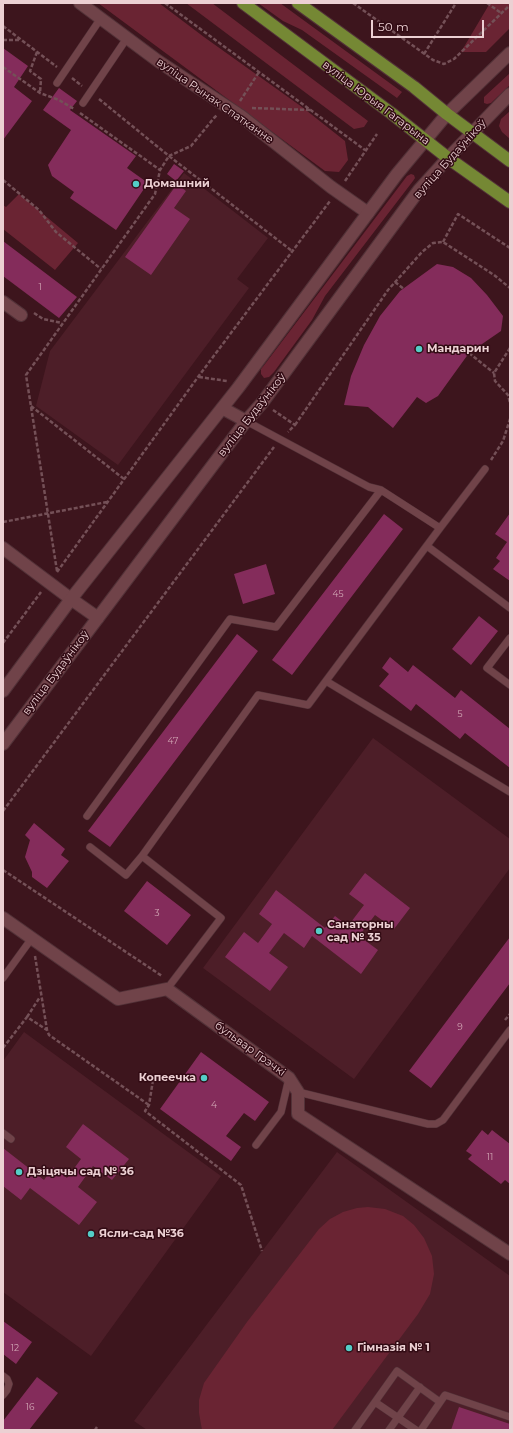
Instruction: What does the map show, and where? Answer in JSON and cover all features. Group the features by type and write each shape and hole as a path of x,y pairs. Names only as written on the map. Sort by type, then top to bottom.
{"main road":[{"name":"вуліца Юрыя Гагарына","path":"243,3 425,139 448,158 510,202"},
{"path":"298,3 414,87 447,114 510,161"}],"street":[{"name":"вуліца Рынак Спатканне","path":"80,3 158,62 241,116 338,192 368,213"},
{"path":"3,691 71,599 238,388 397,174 447,114 510,53"},
{"name":"вуліца Будаўнікоў","path":"3,744 246,421 262,403 419,190 510,94"},
{"path":"3,302 21,315"},
{"path":"222,408 246,421"},
{"path":"3,548 98,618"},
{"path":"3,918 118,999 169,986"},
{"name":"бульвар Грэчкі","path":"169,986 289,1078 298,1092"},
{"path":"298,1092 298,1114 510,1254"}],"lane":[{"path":"57,83 100,18"},
{"path":"83,103 127,38"},
{"path":"246,421 281,438 369,486 381,490 440,528"},
{"path":"90,847 126,875 142,856 258,695 308,705 485,469"},
{"path":"87,816 230,619 276,627 381,490"},
{"path":"427,546 510,608"},
{"path":"510,638 487,668 510,684"},
{"path":"326,681 510,792"},
{"path":"142,856 221,918 169,986"},
{"path":"3,978 32,938"},
{"path":"298,1092 428,1124 436,1124 443,1120 510,1030"},
{"path":"256,1145 281,1112 289,1078"},
{"path":"3,1133 11,1139"},
{"path":"355,1430 397,1371 440,1402"},
{"path":"3,1376 7,1379 9,1384 8,1390 3,1395"},
{"path":"389,1430 420,1387"},
{"path":"421,1430 445,1395 510,1417"},
{"path":"375,1402 416,1430"}],"path":[{"path":"165,3 365,150"},
{"path":"353,3 424,54 433,60 444,64 454,59 510,5"},
{"path":"424,54 456,3"},
{"path":"487,3 501,13"},
{"path":"3,40 21,40"},
{"path":"37,52 30,71 41,79 40,93"},
{"path":"3,67 40,93 59,100 160,170"},
{"path":"236,106 259,72"},
{"path":"3,642 57,572 198,377 338,192 377,134"},
{"path":"57,572 26,374 155,194 160,170 169,156 292,251"},
{"path":"3,180 39,210 56,232 101,269"},
{"path":"443,242 458,214 509,248 510,252"},
{"path":"3,811 281,438 295,425 351,341 388,290 422,252 432,244 443,242 494,275 510,288"},
{"path":"395,282 404,288"},
{"path":"510,348 494,373 495,381 508,395 510,403"},
{"path":"469,353 494,373"},
{"path":"198,377 231,381"},
{"path":"31,406 124,479"},
{"path":"273,410 295,425"},
{"path":"485,469 503,441 510,419"},
{"path":"3,522 107,502"},
{"path":"3,870 169,986"},
{"path":"35,956 41,997 49,1035 149,1105"},
{"path":"3,1048 41,997"},
{"path":"501,1026 510,1014"},
{"path":"26,1017 47,1030"},
{"path":"153,1080 149,1105 145,1111 241,1185 262,1251"}],"shaded area":[{"path":"98,3 159,3 302,107 345,141 348,160 339,172 325,171"},
{"path":"186,3 212,3 368,121 364,127 354,129"},
{"path":"258,3 280,3 402,92 397,98 302,30 283,21"},
{"path":"490,3 510,3 510,28 486,52 461,52"},
{"path":"510,73 510,85 491,103 484,103 484,97"},
{"path":"510,111 510,139 502,132 499,126 501,119"},
{"path":"184,173 268,238 237,279 249,288 118,465 36,406 50,351"},
{"path":"411,174 414,175 415,178 413,181 325,296 312,320 274,372 269,377 264,378 261,374 261,369 407,176"},
{"path":"19,194 78,243 55,270 3,229 3,205 6,207"},
{"path":"373,738 510,839 510,868 354,1079 203,968"},
{"name":"Ясли-сад №36","path":"24,1032 221,1176 91,1356 3,1292 3,1061"},
{"name":"Гімназія № 1","path":"337,1152 510,1276 510,1430 147,1430 134,1421"},
{"path":"368,1207 385,1209 403,1216 414,1225 424,1238 432,1256 434,1274 430,1294 418,1314 332,1430 202,1430 199,1413 199,1400 204,1383 247,1322 319,1229 330,1219 343,1212"}],"building":[{"path":"3,48 28,66 14,87 32,101 3,140"},
{"path":"59,88 77,101 70,110 136,156 127,168 148,183 116,230 70,198 74,192 52,176 48,165 71,130 43,110"},
{"path":"174,164 184,171 176,181 167,174"},
{"path":"177,184 186,191 174,208 190,219 151,275 125,257"},
{"path":"3,241 77,297 59,318 3,276"},
{"name":"Мандарин","path":"437,264 453,267 471,278 487,295 503,316 501,331 469,353 438,396 426,403 417,397 393,428 368,407 344,405 351,376 364,345 380,316 400,291"},
{"path":"510,513 510,581 493,569 500,561 496,558 507,542 495,534"},
{"path":"384,514 403,529 292,675 272,660"},
{"path":"266,564 275,594 243,604 234,574"},
{"path":"479,616 498,631 471,665 452,649"},
{"path":"237,634 258,651 110,847 88,831"},
{"path":"390,657 408,672 413,665 455,698 461,690 510,729 510,768 465,733 460,739 416,704 411,711 379,686 389,674 382,668"},
{"path":"34,823 65,849 61,855 69,861 47,888 32,877 32,872 25,857 30,840 25,835"},
{"name":"Санаторны сад № 35","path":"365,873 410,908 394,929 375,915 359,936 378,950 361,974 312,936 304,948 284,933 269,953 288,967 270,991 225,957 244,932 258,943 272,924 259,914 276,890 325,928 335,916 348,926 364,905 349,894"},
{"path":"147,881 191,915 167,945 124,911"},
{"path":"510,937 510,983 431,1088 409,1071"},
{"path":"201,1052 269,1102 255,1121 244,1113 226,1136 241,1147 231,1161 160,1109"},
{"name":"Дзіцячы сад № 36","path":"83,1124 129,1159 112,1180 93,1166 78,1187 97,1202 79,1225 30,1188 21,1200 3,1186 3,1148 44,1180 53,1167 67,1178 81,1159 66,1147"},
{"path":"482,1130 488,1135 492,1130 510,1144 510,1184 505,1180 501,1184 468,1159 472,1155 466,1151"},
{"path":"3,1321 32,1342 16,1364 3,1354"},
{"path":"37,1377 58,1393 29,1430 3,1430 3,1421"},
{"path":"459,1407 510,1424 510,1430 451,1430"}],"place":[{"name":"Домашний","path":"136,184"},
{"name":"Мандарин","path":"419,349"},
{"name":"Санаторны сад № 35","path":"319,931"},
{"name":"Копеечка","path":"204,1078"},
{"name":"Дзіцячы сад № 36","path":"19,1172"},
{"name":"Ясли-сад №36","path":"91,1234"},
{"name":"Гімназія № 1","path":"349,1348"}]}
